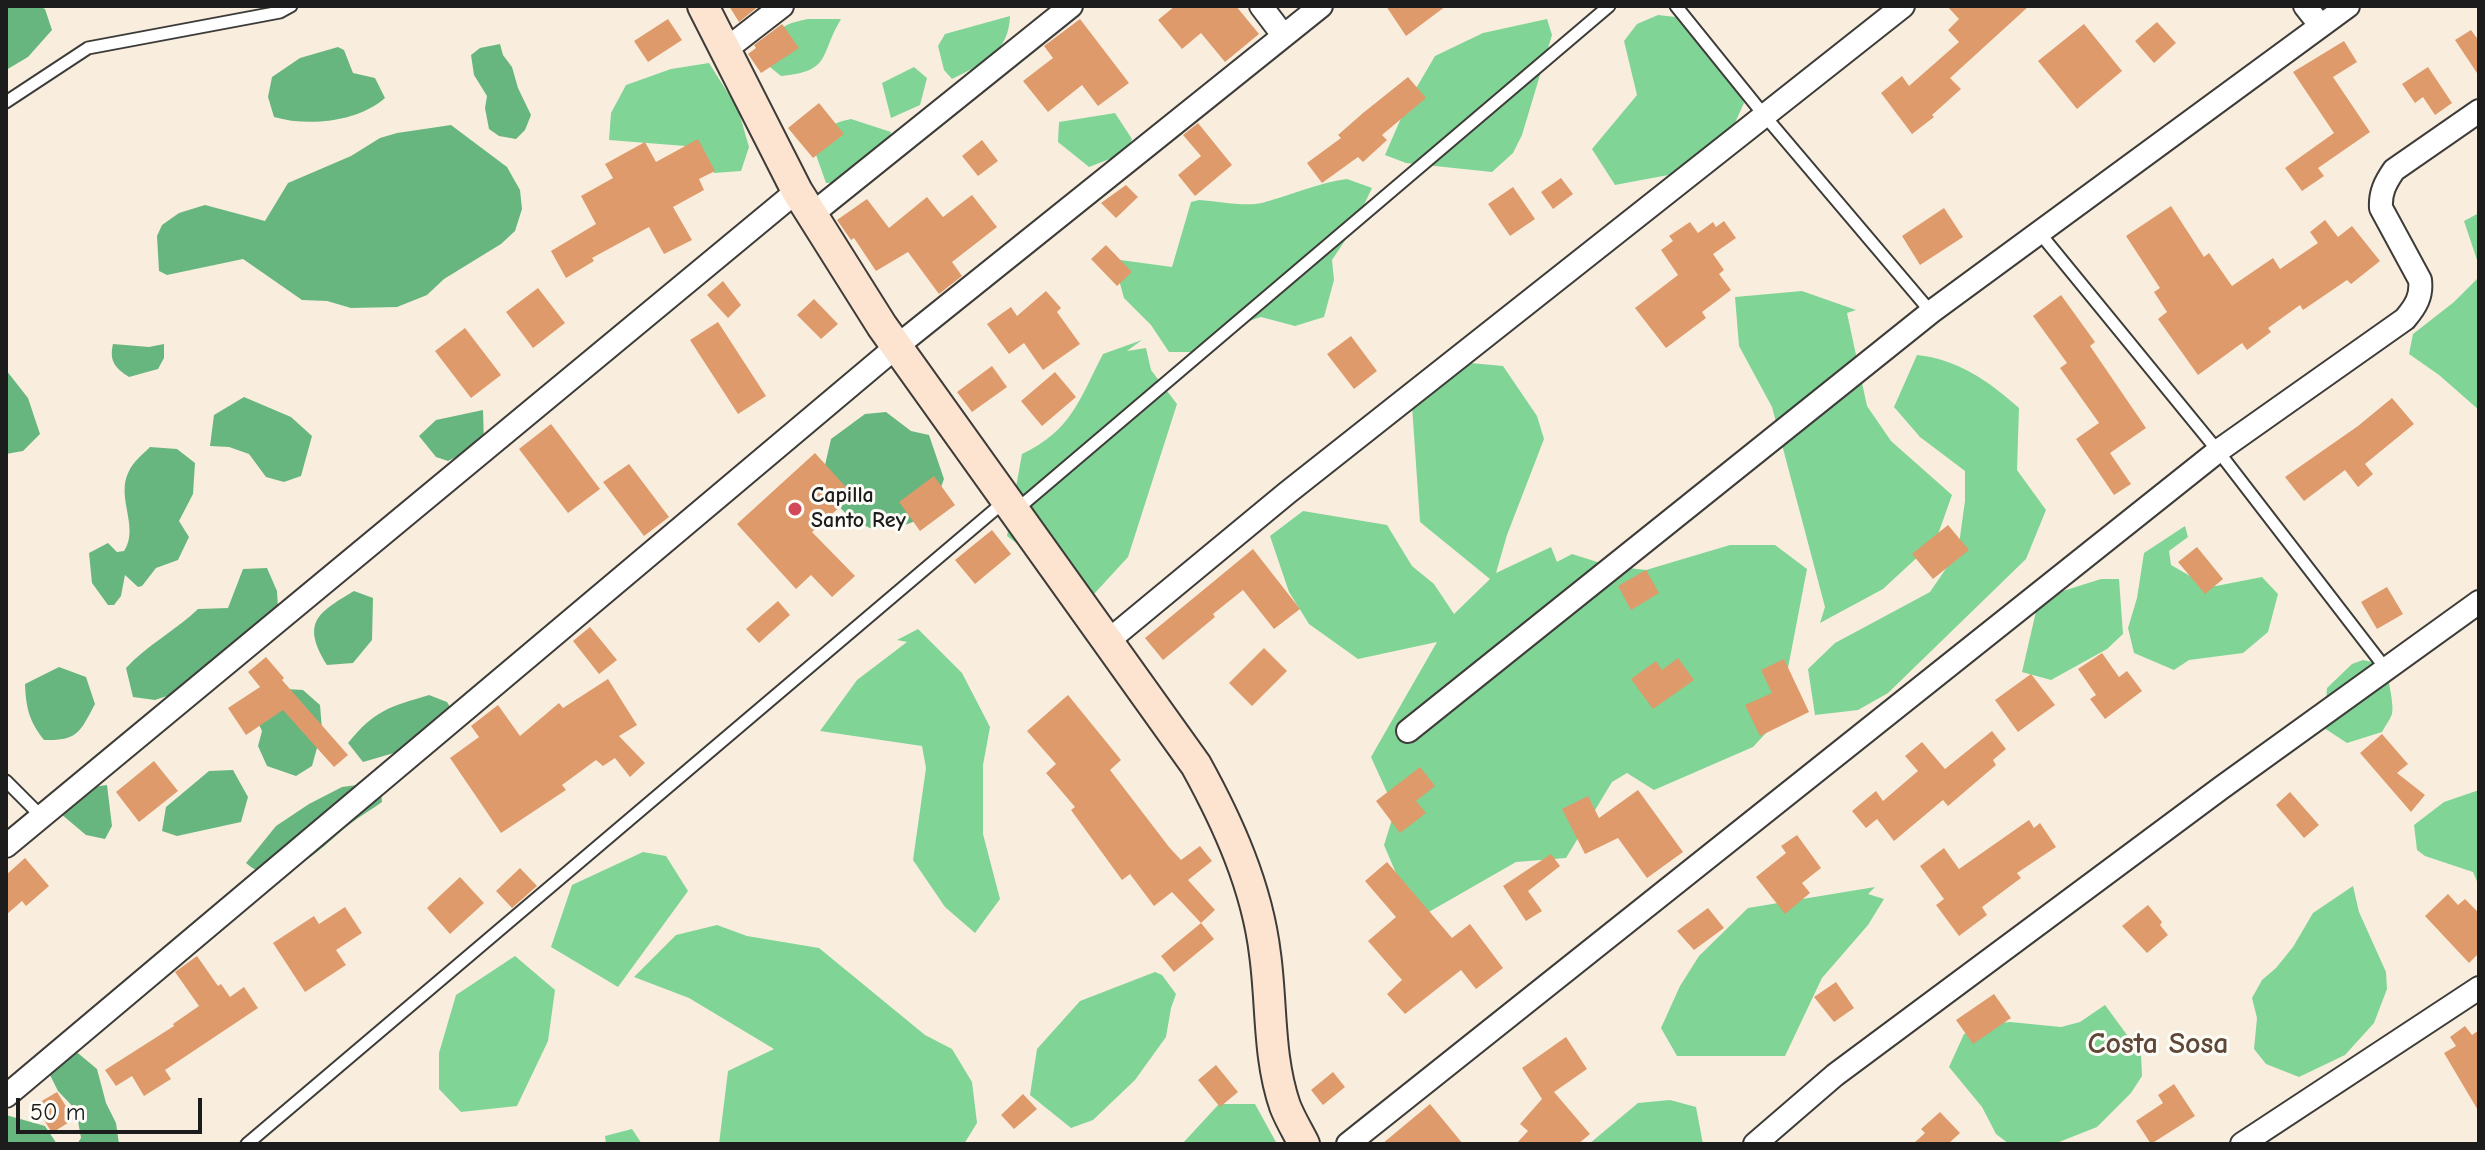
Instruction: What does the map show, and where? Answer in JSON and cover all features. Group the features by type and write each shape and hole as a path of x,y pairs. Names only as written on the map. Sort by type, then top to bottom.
{"main road":[{"path":"703,6 804,203 896,347 1196,765 1225,821 1259,922 1265,953 1273,1057 1285,1106 1304,1144"}],"street":[{"path":"724,51 782,6"},
{"path":"6,846 804,203 1071,6"},
{"path":"1261,6 1283,35"},
{"path":"6,1096 896,347 1321,6"},
{"path":"1108,641 1287,493 1903,6"},
{"path":"2305,6 2320,25"},
{"path":"1408,731 1931,312 2348,6"},
{"path":"1348,1144 2218,451 2405,319 2416,306 2421,291 2420,280 2381,208 2380,197 2394,170 2479,111"},
{"path":"1755,1144 1835,1075 2221,788 2479,602"},
{"path":"2242,1144 2479,988"}],"lane":[{"path":"6,102 88,48 280,12 291,6"},
{"path":"247,1144 1609,6"},
{"path":"1676,6 1931,312"},
{"path":"2038,231 2218,451 2386,669"},
{"path":"6,781 41,816"}],"green space":[{"path":"6,6 39,6 45,9 52,30 28,57 6,70"},
{"path":"1658,15 1693,19 1725,57 1744,103 1721,154 1695,170 1615,185 1592,149 1637,95 1624,41 1637,24"},
{"path":"1010,16 1005,39 992,56 952,79 944,70 938,46 945,34"},
{"path":"808,19 841,19 817,66 781,76 770,67 777,33 781,28"},
{"path":"1547,19 1552,35 1522,135 1513,153 1492,172 1406,163 1385,155 1408,102 1435,56 1483,33"},
{"path":"500,44 531,115 525,130 516,139 499,136 489,129 485,108 487,96 474,75 471,55 480,48"},
{"path":"338,47 344,50 353,73 375,78 385,98 361,112 332,120 302,122 274,117 268,97 272,77 300,58"},
{"path":"709,63 738,109 749,147 741,171 714,173 698,147 609,140 611,113 626,85 671,69"},
{"path":"914,67 927,78 920,105 891,118 882,83"},
{"path":"1115,113 1132,139 1125,153 1089,167 1058,142 1059,122"},
{"path":"851,119 891,132 877,174 858,182 826,183 815,152 827,130 836,123"},
{"path":"451,125 507,167 520,190 522,209 515,231 501,244 444,279 427,295 397,307 351,308 327,301 302,300 243,259 167,275 159,271 157,236 162,225 179,213 205,205 265,221 288,183 351,156 380,138"},
{"path":"1347,179 1372,188 1352,230 1332,260 1334,280 1324,317 1295,326 1261,317 1233,326 1208,352 1169,352 1151,325 1124,298 1113,259 1172,267 1191,202 1255,204"},
{"path":"2479,213 2479,266 2464,221"},
{"path":"2479,277 2479,410 2409,354 2413,334 2454,302"},
{"path":"1802,291 1856,310 1847,313 1867,406 1891,441 1952,495 1936,540 1883,589 1820,623 1825,607 1772,407 1739,346 1735,297"},
{"path":"1142,340 1127,351 1146,348 1151,370 1177,404 1128,557 1083,606 1039,560 1007,536 1022,454 1039,445 1063,424 1080,400 1103,354"},
{"path":"113,344 149,347 164,344 164,358 158,369 129,377 114,364"},
{"path":"1917,355 1959,366 2019,408 2017,470 2046,510 2026,559 1888,693 1858,710 1815,715 1808,669 1835,643 1930,592 1958,551 1965,501 1965,471 1920,437 1894,407"},
{"path":"1459,362 1503,366 1537,416 1544,439 1507,535 1496,573 1551,547 1557,562 1572,554 1610,566 1646,570 1730,545 1775,545 1807,569 1778,720 1753,747 1654,790 1627,773 1612,782 1566,858 1516,862 1427,913 1407,899 1384,845 1395,810 1371,757 1437,642 1358,659 1309,624 1289,592 1270,536 1303,511 1387,525 1412,566 1434,584 1454,614 1490,579 1420,522 1412,406"},
{"path":"6,370 28,398 40,434 23,451 6,454"},
{"path":"244,397 291,417 312,436 301,476 284,482 266,477 249,454 229,447 210,446 214,415"},
{"path":"483,410 484,443 448,461 436,457 419,436 436,420"},
{"path":"886,412 911,431 929,435 944,479 931,515 905,525 870,528 850,518 829,496 825,465 831,439 865,414"},
{"path":"150,447 177,449 195,463 193,494 179,521 189,537 178,560 156,568 142,586 138,587 125,575 121,596 114,605 108,605 92,583 89,553 108,543 117,552 124,551 130,532 125,481 133,464"},
{"path":"2185,526 2188,537 2169,551 2171,565 2197,580 2216,586 2262,577 2278,594 2268,632 2243,653 2189,660 2174,670 2134,653 2128,628 2137,598 2144,553"},
{"path":"267,568 277,591 279,626 268,643 203,668 173,694 155,700 133,697 126,668 134,660 198,609 228,608 243,569"},
{"path":"2101,579 2119,579 2123,634 2107,649 2051,680 2022,672 2037,607 2044,597"},
{"path":"354,591 373,598 372,640 353,663 327,665 315,639 317,620 322,613"},
{"path":"918,629 962,673 990,727 983,765 983,834 1000,899 975,933 945,907 913,860 926,768 922,746 820,731 857,680 907,642 897,640"},
{"path":"2384,655 2393,709 2391,716 2382,732 2347,743 2324,728 2327,688 2352,664 2363,660 2381,664"},
{"path":"59,667 86,677 95,704 77,733 64,739 44,740 29,714 25,684"},
{"path":"286,689 303,690 320,705 322,730 312,766 296,776 267,766 258,746 262,731 257,720"},
{"path":"429,695 447,702 458,720 421,736 394,753 363,762 348,743 375,716"},
{"path":"233,770 248,797 241,822 177,836 162,831 166,807 209,771"},
{"path":"380,782 382,802 301,863 273,873 259,871 246,863 276,826 309,804 342,787"},
{"path":"107,785 112,826 105,839 86,835 61,814 86,788"},
{"path":"2479,790 2479,886 2473,872 2425,856 2417,850 2414,825 2444,802"},
{"path":"643,852 666,856 688,891 618,987 551,947 572,885"},
{"path":"2353,886 2359,912 2386,972 2387,989 2374,1023 2345,1055 2299,1077 2266,1064 2254,1049 2257,1018 2252,998 2262,980 2293,947 2313,913"},
{"path":"1875,887 1868,894 1884,899 1868,925 1822,978 1785,1056 1677,1056 1661,1028 1680,986 1699,956 1748,908"},
{"path":"717,925 747,936 819,948 925,1035 952,1049 972,1082 977,1123 964,1144 719,1144 728,1071 774,1049 689,998 634,977 676,935"},
{"path":"515,956 555,990 548,1041 517,1106 461,1112 439,1089 439,1053 456,995"},
{"path":"1155,972 1162,975 1176,994 1166,1037 1135,1080 1093,1120 1071,1128 1030,1095 1037,1049 1080,1001"},
{"path":"2105,1005 2141,1054 2142,1076 2131,1093 2097,1127 2054,1144 2009,1144 1996,1134 1982,1107 1949,1067 1964,1034 1989,1024 2010,1022 2061,1027 2080,1022"},
{"path":"60,1044 97,1069 106,1103 116,1123 119,1144 77,1144 81,1138 76,1110 58,1091 43,1061"},
{"path":"1670,1100 1696,1107 1703,1144 1589,1144 1638,1103"},
{"path":"1219,1104 1255,1104 1277,1144 1182,1144"},
{"path":"6,1115 45,1126 57,1144 6,1144"},
{"path":"632,1129 642,1144 606,1144 605,1136"}],"building":[{"path":"729,6 759,6 739,22"},
{"path":"1175,6 1236,6 1259,34 1225,62 1201,33 1182,49 1158,20"},
{"path":"1386,6 1446,6 1406,36"},
{"path":"1947,6 2029,6 1950,78 1961,89 1912,134 1881,93 1902,76 1909,86 1959,42 1948,30 1959,19"},
{"path":"668,19 682,40 648,62 634,41"},
{"path":"1080,19 1129,83 1098,106 1082,85 1048,112 1023,81 1053,58 1044,46"},
{"path":"2157,22 2176,43 2154,63 2135,41"},
{"path":"782,24 799,48 761,73 748,54 756,48 754,45"},
{"path":"2084,24 2122,71 2077,109 2038,61"},
{"path":"2471,30 2479,41 2479,76 2455,40"},
{"path":"2344,41 2357,62 2333,77 2370,132 2318,168 2324,176 2302,191 2285,168 2334,133 2293,72"},
{"path":"2428,67 2452,103 2435,115 2423,97 2415,103 2402,84"},
{"path":"1408,77 1426,98 1382,135 1387,140 1363,162 1358,157 1322,183 1307,163 1341,138 1338,135"},
{"path":"819,103 844,134 813,158 788,128"},
{"path":"1198,123 1232,165 1195,196 1178,175 1201,156 1183,135"},
{"path":"698,139 715,171 699,179 704,190 673,207 692,240 664,254 649,227 592,258 594,261 566,278 551,251 596,224 581,196 613,178 605,164 645,142 656,162"},
{"path":"982,140 998,161 978,176 962,156"},
{"path":"1561,178 1573,194 1553,209 1541,192"},
{"path":"1126,185 1138,197 1116,218 1101,203"},
{"path":"1513,187 1535,219 1510,236 1488,204"},
{"path":"972,195 997,227 952,262 962,276 939,294 908,252 876,271 854,238 851,240 837,220 867,199 889,228 927,197 943,217"},
{"path":"2171,206 2204,257 2209,253 2232,286 2273,258 2280,269 2318,243 2310,232 2325,220 2338,237 2352,226 2380,261 2351,284 2347,280 2303,310 2300,305 2268,328 2271,332 2247,350 2242,343 2198,375 2158,319 2167,312 2154,292 2160,288 2126,236"},
{"path":"1944,208 1963,237 1920,265 1902,236"},
{"path":"1724,221 1736,238 1713,254 1724,270 1719,274 1731,290 1702,312 1706,318 1666,348 1635,308 1678,275 1661,250 1673,241 1669,236 1690,222 1698,233 1713,222 1716,227"},
{"path":"1106,245 1132,272 1117,286 1091,259"},
{"path":"723,281 741,305 728,318 707,295"},
{"path":"538,288 565,323 533,348 506,312"},
{"path":"1046,291 1061,308 1057,312 1080,344 1043,370 1024,343 1009,354 987,324 1011,307 1017,316"},
{"path":"2061,295 2095,342 2090,346 2146,428 2110,453 2131,484 2114,495 2076,439 2099,423 2060,368 2067,363 2033,316"},
{"path":"814,299 838,324 821,339 797,315"},
{"path":"718,322 766,396 738,414 690,340"},
{"path":"465,328 501,375 471,398 435,351"},
{"path":"1351,336 1377,371 1354,389 1327,354"},
{"path":"992,366 1007,387 972,412 957,392"},
{"path":"1055,372 1076,397 1042,426 1021,401"},
{"path":"2392,398 2414,424 2365,464 2373,474 2358,487 2345,470 2304,501 2285,477"},
{"path":"551,424 600,489 568,513 519,449"},
{"name":"Capilla Santo Rey","path":"815,453 853,495 812,532 855,576 832,597 811,575 796,589 737,524"},
{"path":"629,464 669,517 644,536 603,482"},
{"path":"934,476 955,505 920,531 899,502"},
{"path":"1948,525 1969,550 1933,579 1912,554"},
{"path":"992,530 1011,554 975,584 955,560"},
{"path":"2197,547 2223,579 2205,594 2178,562"},
{"path":"1253,549 1300,609 1274,629 1243,590 1163,660 1145,638"},
{"path":"1646,570 1659,593 1631,610 1618,586"},
{"path":"2387,587 2403,614 2377,629 2361,602"},
{"path":"778,601 790,615 759,643 746,629"},
{"path":"590,627 617,660 599,674 573,641"},
{"path":"1264,648 1287,671 1252,706 1229,683"},
{"path":"2102,653 2119,677 2127,671 2142,691 2105,719 2090,699 2096,695 2078,669"},
{"path":"266,657 284,678 282,680 348,755 334,767 283,710 246,735 228,708 260,687 248,672"},
{"path":"1678,658 1694,680 1653,709 1631,679 1656,661 1662,670"},
{"path":"1784,659 1809,712 1760,736 1745,705 1772,693 1761,670"},
{"path":"2031,674 2055,705 2018,732 1995,700"},
{"path":"608,679 637,725 619,736 645,763 630,777 615,758 603,766 596,760 562,785 566,790 501,833 450,758 479,737 471,726 498,705 520,736 559,703 563,708"},
{"path":"1068,695 1121,760 1110,770 1169,847 1181,860 1200,846 1212,861 1188,880 1215,910 1201,923 1172,892 1154,906 1130,874 1122,880 1071,810 1075,807 1046,773 1056,764 1027,731"},
{"path":"1992,731 2006,749 1993,760 1996,765 1948,806 1943,800 1894,841 1877,819 1866,828 1852,811 1876,791 1883,801 1918,771 1905,756 1922,742 1945,769"},
{"path":"2382,734 2408,764 2397,773 2425,795 2411,812 2360,753"},
{"path":"154,761 178,791 139,822 116,792"},
{"path":"1420,767 1435,786 1416,801 1426,813 1400,833 1376,801"},
{"path":"1638,790 1683,852 1647,878 1618,838 1585,854 1562,809 1588,796 1599,818"},
{"path":"2290,792 2319,825 2304,838 2276,805"},
{"path":"2029,820 2034,828 2040,823 2056,847 2017,873 2021,878 1982,907 1987,915 1959,936 1936,905 1944,899 1920,866 1944,848 1959,869"},
{"path":"1797,835 1821,868 1802,883 1810,893 1785,914 1756,877 1786,853 1781,846"},
{"path":"1551,854 1560,866 1528,891 1542,911 1526,921 1503,886"},
{"path":"25,858 49,886 26,906 22,901 6,915 6,875"},
{"path":"1387,862 1452,938 1470,924 1503,968 1476,989 1461,970 1405,1014 1387,994 1402,980 1368,941 1396,917 1365,881"},
{"path":"520,868 537,886 512,908 496,891"},
{"path":"460,877 484,903 450,934 427,908"},
{"path":"2448,894 2458,905 2465,899 2479,913 2479,953 2469,963 2425,916"},
{"path":"2148,905 2168,935 2147,953 2122,926"},
{"path":"345,907 362,933 336,950 346,965 305,992 273,943 314,916 319,924"},
{"path":"1708,908 1724,928 1694,950 1677,931"},
{"path":"1201,923 1214,939 1174,972 1161,956"},
{"path":"197,956 218,986 221,984 230,997 244,987 258,1008 165,1070 171,1079 144,1096 132,1076 116,1086 105,1070 174,1026 199,1006 175,972"},
{"path":"1836,982 1854,1008 1834,1022 1814,997"},
{"path":"1994,994 2011,1018 1973,1044 1956,1020"},
{"path":"2465,1026 2472,1035 2479,1030 2479,1112 2444,1053 2456,1046 2450,1037"},
{"path":"1566,1037 1587,1069 1554,1092 1590,1134 1578,1144 1516,1144 1528,1131 1520,1124 1542,1099 1522,1068"},
{"path":"1216,1065 1238,1092 1220,1107 1198,1080"},
{"path":"1333,1072 1345,1087 1323,1105 1311,1090"},
{"path":"2174,1084 2195,1116 2151,1144 2136,1121 2163,1103 2158,1095"},
{"path":"57,1092 74,1119 52,1133 35,1105"},
{"path":"1023,1094 1037,1109 1014,1129 1001,1115"},
{"path":"1430,1104 1463,1144 1382,1144"},
{"path":"1940,1112 1960,1133 1948,1144 1913,1144 1925,1133 1921,1129"}],"place":[{"name":"Capilla Santo Rey","path":"795,509"}],"district":[{"name":"Costa Sosa","path":"2158,1045"}]}
